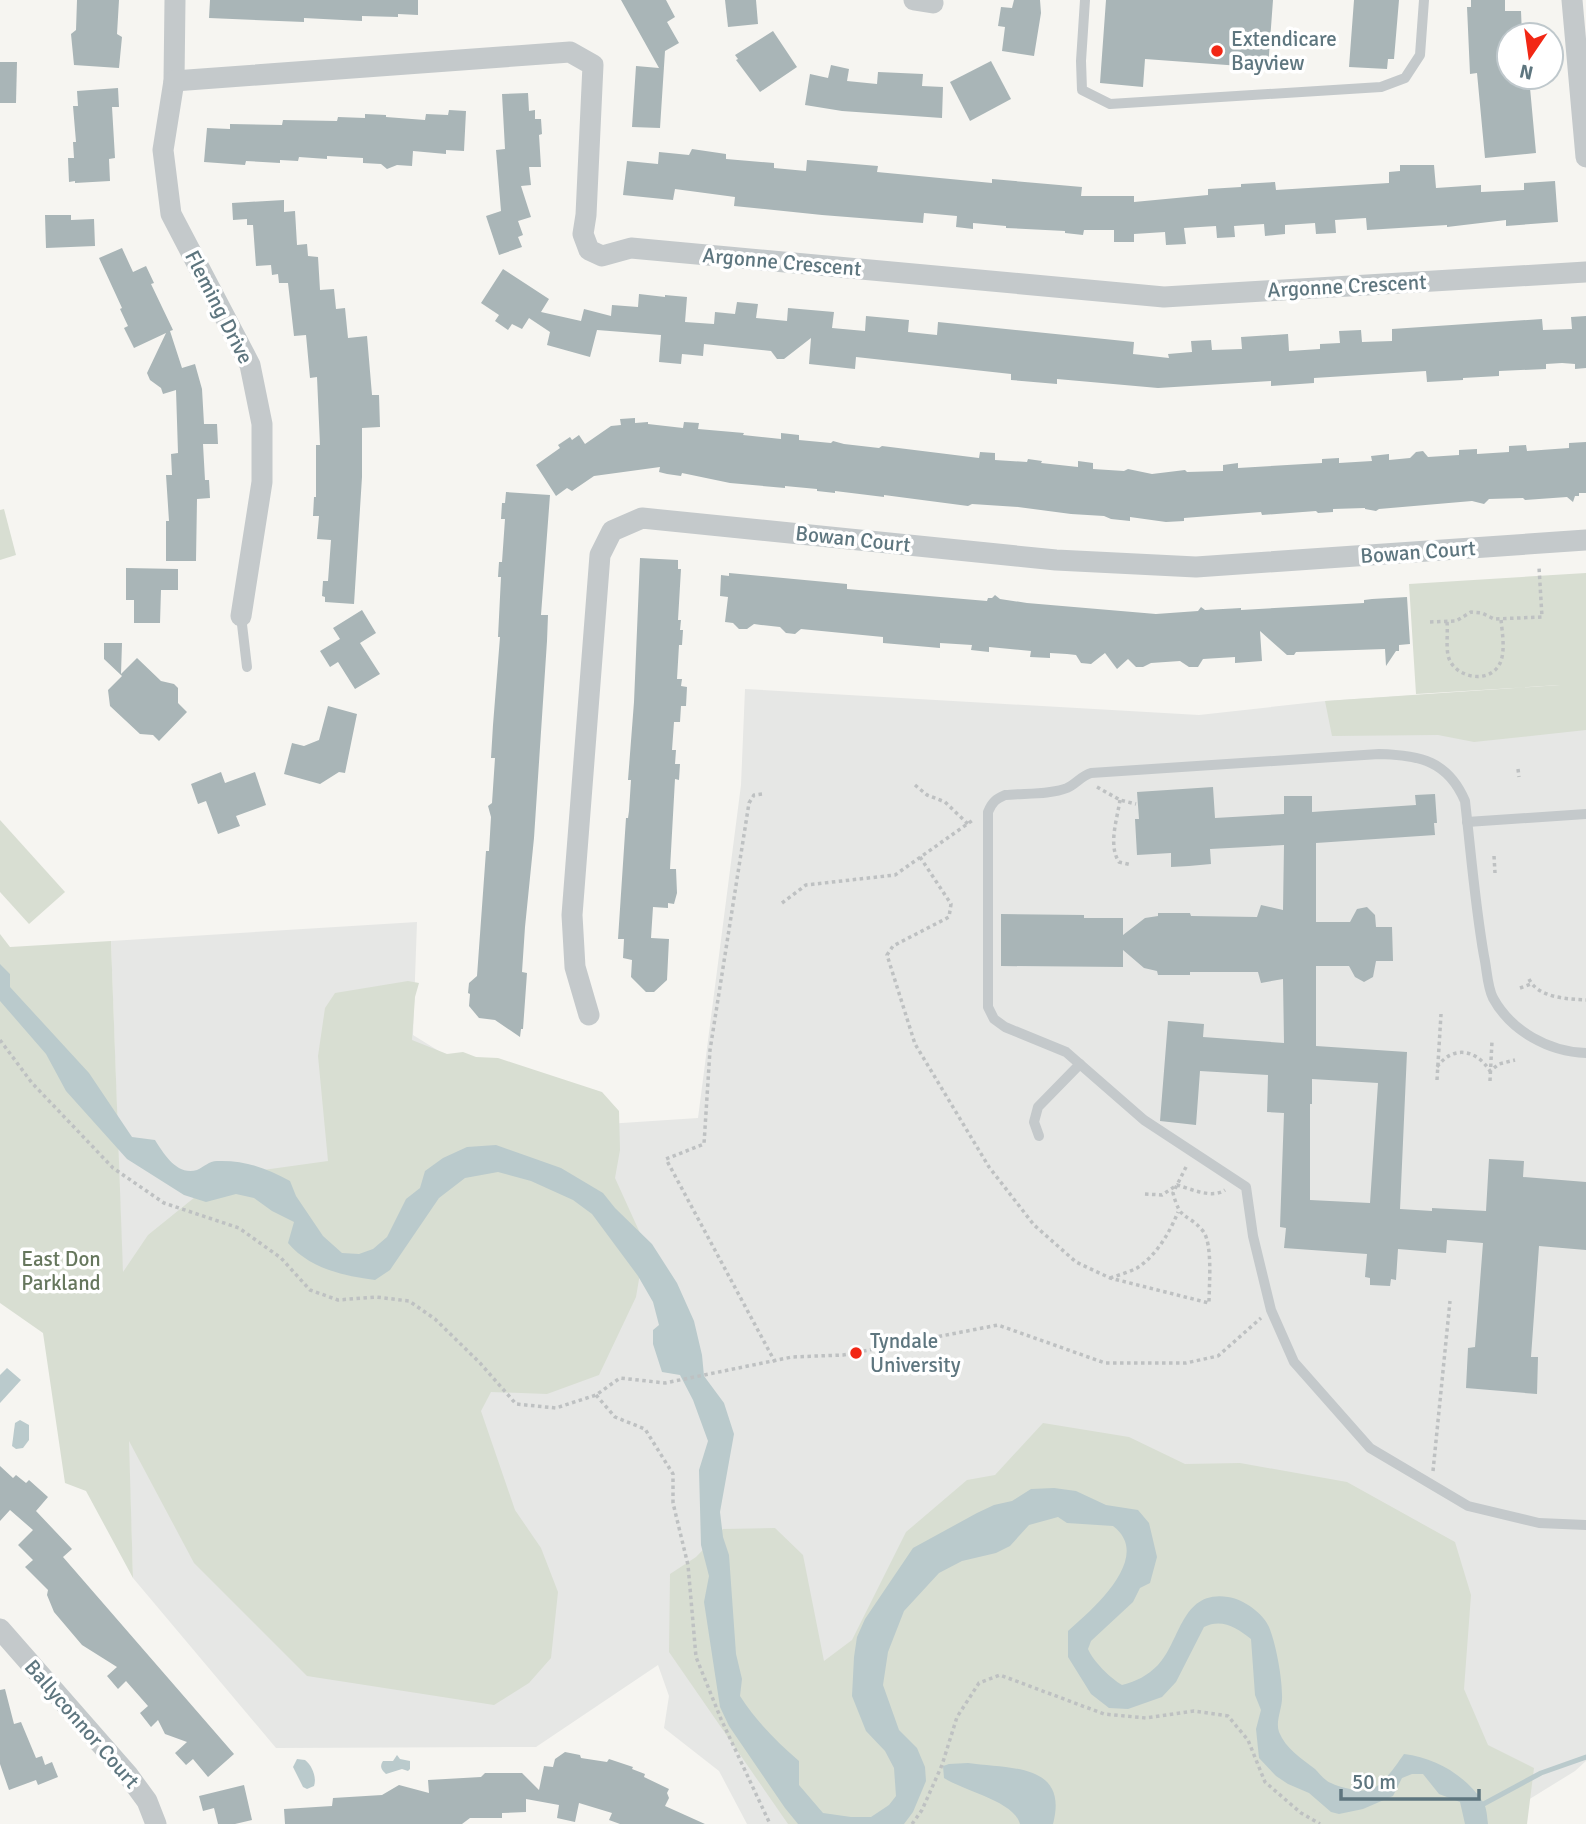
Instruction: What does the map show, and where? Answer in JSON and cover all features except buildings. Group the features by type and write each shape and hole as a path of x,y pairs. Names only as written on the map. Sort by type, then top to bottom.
{"street":[{"name":"Fleming Drive","path":"175,0 174,81 163,150 172,214 250,365 262,424 262,482 241,615"},
{"path":"1577,6 1586,158"},
{"name":"Argonne Crescent","path":"174,81 570,52 593,65 583,234 589,250 602,256 631,248 1164,297 1586,272"},
{"name":"Bowan Court","path":"589,1015 575,967 572,915 600,555 612,531 642,518 1056,560 1196,567 1586,540"},
{"name":"Ballyconnor Court","path":"0,1629 128,1775 147,1801 156,1824"}],"lane":[{"path":"1085,0 1080,61 1083,90 1111,104 1381,87 1405,78 1420,55 1424,0"},
{"path":"241,615 247,667"},
{"path":"1586,1054 1550,1047 1530,1036 1512,1021 1492,995 1477,916 1465,801 1459,786 1447,772 1431,762 1413,756 1379,754 1091,773 1064,789 1005,795 997,799 989,811 988,1007 993,1019 1005,1027 1066,1052 1144,1120 1247,1187 1254,1236 1271,1310 1294,1362 1370,1448 1468,1506 1539,1523 1586,1525"},
{"path":"1467,822 1586,814"},
{"path":"1039,1136 1034,1122 1038,1107 1080,1065"}],"path":[{"path":"1430,622 1456,621 1471,612 1501,619 1542,617 1539,567"},
{"path":"1447,621 1448,655 1451,663 1461,672 1475,677 1489,674 1498,667 1503,655 1501,619"},
{"path":"1518,769 1519,777"},
{"path":"1091,773 1097,787 1121,800 1136,804"},
{"path":"915,785 927,795 945,802 974,830"},
{"path":"762,794 754,795 746,817 710,1051 704,1144 666,1159 775,1362"},
{"path":"1121,800 1114,854 1119,862 1132,865"},
{"path":"782,903 806,885 895,874 989,811"},
{"path":"1494,856 1495,873"},
{"path":"920,857 951,904 950,917 893,946 887,955 915,1044 989,1167 1034,1224 1076,1262 1110,1278 1209,1303 1209,1250 1204,1232 1178,1212"},
{"path":"1520,988 1530,981 1550,995 1566,1000 1586,1000"},
{"path":"1437,1080 1441,1014"},
{"path":"0,1040 32,1083 113,1168 164,1203 239,1228 281,1258 310,1290 338,1300 376,1297 409,1301 444,1328 516,1404 556,1408 596,1395 620,1378 665,1383 792,1357 843,1355 998,1325 1105,1363 1186,1363 1219,1356 1271,1310"},
{"path":"1490,1082 1492,1041"},
{"path":"1437,1067 1450,1054 1470,1054 1479,1058 1490,1071"},
{"path":"1490,1071 1499,1063 1515,1060"},
{"path":"1110,1278 1136,1268 1151,1257 1173,1226 1178,1212 1173,1192 1193,1150"},
{"path":"1145,1194 1162,1195 1177,1185 1220,1194 1238,1181"},
{"path":"1431,1483 1437,1455 1450,1301"},
{"path":"596,1395 615,1417 645,1429 673,1474 673,1503 688,1565 696,1657 771,1824"},
{"path":"912,1824 922,1811 942,1765 957,1717 979,1683 1000,1675 1104,1714 1146,1718 1194,1711 1228,1716 1248,1740 1265,1782 1301,1813 1320,1824"}],"shaded area":[{"name":"Tyndale University","path":"1586,684 1586,1761 1575,1771 1499,1818 1499,1824 747,1824 719,1771 664,1728 669,1696 658,1665 536,1747 276,1748 133,1578 111,941 417,922 413,1035 561,1127 698,1118 741,785 745,689 1199,715 1325,701"},
{"path":"0,964 10,974 10,987 89,1073 132,1137 155,1140 172,1162 183,1170 197,1170 214,1161 237,1162 264,1169 290,1181 296,1196 323,1236 342,1253 359,1254 373,1249 387,1237 406,1199 420,1188 425,1171 443,1158 467,1147 496,1145 561,1168 603,1193 652,1244 677,1283 694,1321 704,1376 724,1403 734,1434 720,1512 723,1537 729,1555 736,1654 742,1679 740,1696 767,1730 799,1761 799,1785 823,1813 871,1817 889,1805 896,1796 894,1768 885,1751 866,1731 852,1696 854,1657 857,1637 865,1619 913,1548 977,1513 1012,1501 1031,1489 1054,1488 1076,1491 1106,1505 1138,1510 1149,1523 1157,1557 1150,1583 1140,1588 1133,1602 1091,1641 1088,1649 1112,1678 1122,1685 1141,1678 1154,1669 1166,1655 1184,1619 1200,1601 1212,1597 1228,1597 1240,1601 1252,1607 1262,1617 1272,1634 1282,1688 1278,1728 1294,1753 1329,1782 1363,1790 1372,1789 1381,1783 1404,1754 1427,1759 1449,1769 1476,1792 1484,1804 1488,1824 1465,1824 1460,1802 1439,1794 1423,1774 1402,1778 1393,1796 1363,1809 1339,1814 1331,1812 1309,1793 1276,1776 1259,1758 1256,1729 1261,1710 1255,1695 1251,1639 1229,1625 1211,1624 1204,1627 1176,1682 1162,1697 1128,1709 1109,1708 1091,1694 1068,1657 1068,1631 1104,1597 1115,1582 1127,1553 1124,1539 1113,1526 1067,1523 1058,1517 1029,1525 1010,1546 996,1553 962,1561 939,1573 904,1611 888,1652 883,1685 899,1730 917,1748 925,1767 926,1781 913,1812 904,1824 798,1824 729,1726 720,1707 704,1602 709,1576 701,1545 699,1470 708,1441 693,1400 680,1375 662,1372 653,1344 653,1330 659,1325 653,1302 638,1276 592,1214 573,1200 531,1181 498,1172 465,1178 439,1198 390,1270 375,1280 316,1265 296,1252 288,1243 294,1222 254,1198 236,1194 206,1202 184,1195 127,1159 66,1091 46,1054 0,1001"},
{"path":"7,1368 21,1380 0,1403 0,1375"},
{"path":"20,1420 29,1425 29,1440 23,1448 16,1449 12,1446 15,1423"},
{"path":"397,1755 400,1759 410,1761 410,1769 386,1774 381,1767 383,1761 393,1761"},
{"path":"297,1759 305,1760 310,1765 314,1786 307,1789 303,1787 293,1767"},
{"path":"968,1763 1018,1769 1044,1779 1052,1790 1056,1804 1053,1824 1020,1824 1016,1816 999,1803 944,1778 943,1766"}],"green space":[{"path":"4,509 16,555 0,560 0,510"},
{"path":"1586,573 1586,730 1474,742 1438,735 1332,736 1325,701 1560,685 1416,694 1409,584"},
{"path":"0,820 65,892 29,924 0,892"},
{"name":"East Don Parkland","path":"0,934 10,947 111,941 123,1272 148,1235 221,1176 328,1161 318,1056 325,1008 335,993 408,981 419,983 415,997 412,1040 447,1054 463,1052 476,1057 498,1058 602,1092 619,1111 620,1150 615,1178 645,1244 636,1297 599,1375 547,1394 491,1392 481,1411 515,1510 541,1548 558,1592 551,1658 529,1683 494,1705 307,1676 194,1563 129,1441 133,1578 86,1491 65,1483 43,1333 0,1303"},
{"path":"1043,1423 1129,1437 1185,1464 1240,1463 1347,1482 1455,1542 1471,1595 1464,1689 1488,1745 1534,1768 1527,1824 788,1824 669,1652 670,1574 696,1557 723,1529 775,1528 803,1555 824,1661 852,1640 906,1532 967,1480 995,1475"}],"waterway":[{"path":"1478,1807 1541,1773 1586,1757"}],"place":[{"name":"Extendicare Bayview","path":"1217,51"},
{"name":"Tyndale University","path":"856,1353"}]}
